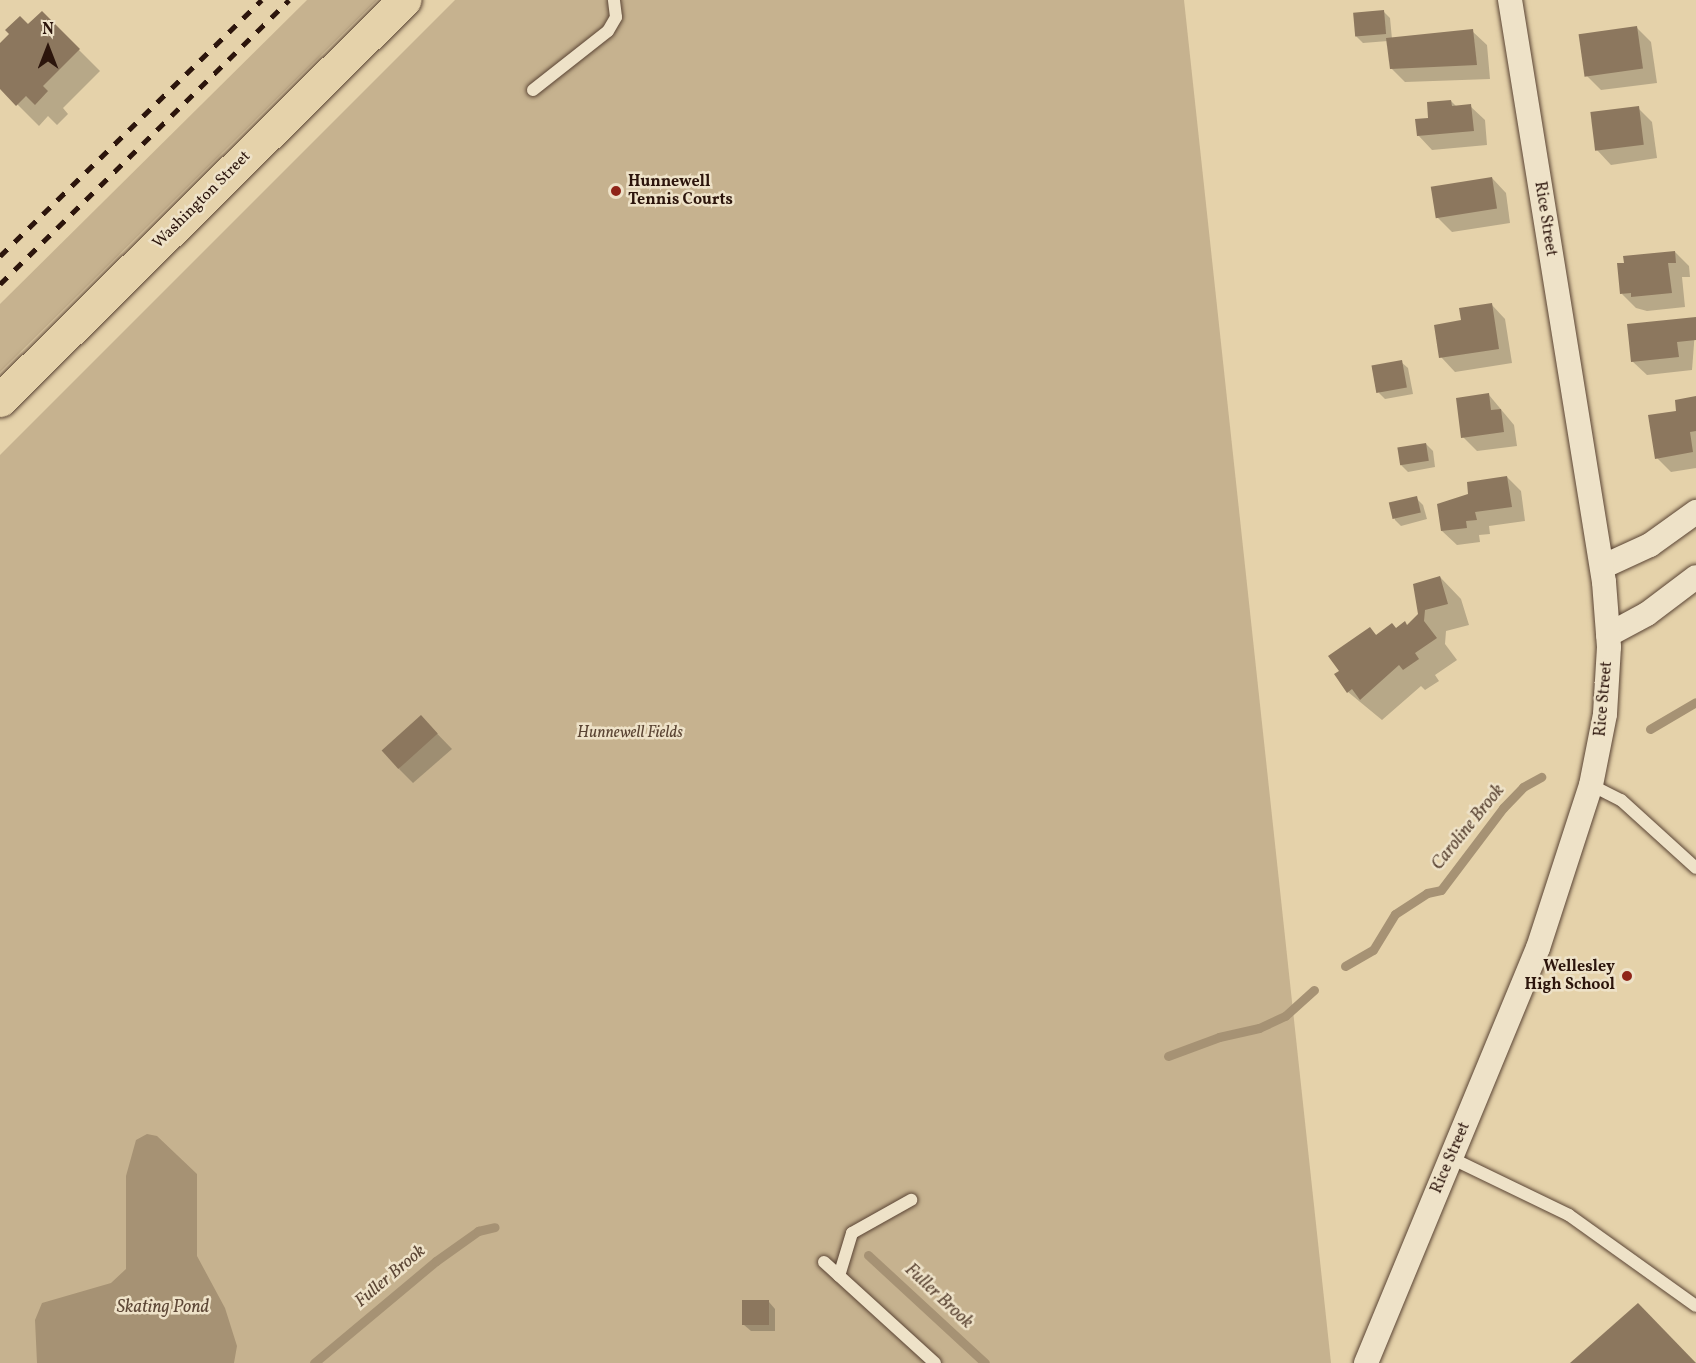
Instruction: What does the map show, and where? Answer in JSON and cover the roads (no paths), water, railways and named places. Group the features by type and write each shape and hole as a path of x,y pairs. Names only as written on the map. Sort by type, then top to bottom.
{"main road":[{"name":"Washington Street","path":"0,400 404,0"}],"street":[{"name":"Rice Street","path":"1366,1363 1538,948 1592,785 1603,728 1608,635 1602,567 1509,0"},
{"path":"1602,567 1650,545 1696,512"},
{"path":"1608,635 1647,614 1696,577"}],"lane":[{"path":"533,90 608,31 616,16 614,0"},
{"path":"1592,785 1621,800 1696,868"},
{"path":"1451,1158 1569,1215 1696,1306"},
{"path":"839,1276 852,1233 911,1200"},
{"path":"824,1262 935,1363"}],"water":[{"name":"Skating Pond","path":"147,1134 157,1136 197,1174 197,1256 225,1308 237,1346 234,1363 37,1363 35,1320 42,1303 111,1283 126,1269 126,1176 136,1140"}],"waterway":[{"name":"Caroline Brook","path":"1650,729 1696,702"},
{"name":"Caroline Brook","path":"1345,966 1373,950 1395,914 1427,893 1441,890 1503,808 1523,787 1541,777"},
{"name":"Caroline Brook","path":"1168,1056 1219,1037 1259,1028 1285,1016 1314,990"},
{"name":"Fuller Brook","path":"314,1363 436,1261 478,1231 495,1227"},
{"name":"Fuller Brook","path":"868,1255 985,1363"}],"railway":[{"path":"0,256 261,0"},
{"path":"0,284 289,0"}],"place":[{"name":"Hunnewell Tennis Courts","path":"616,191"},
{"name":"Wellesley High School","path":"1627,976"}],"park label":[{"name":"Hunnewell Fields","path":"630,733"}]}
